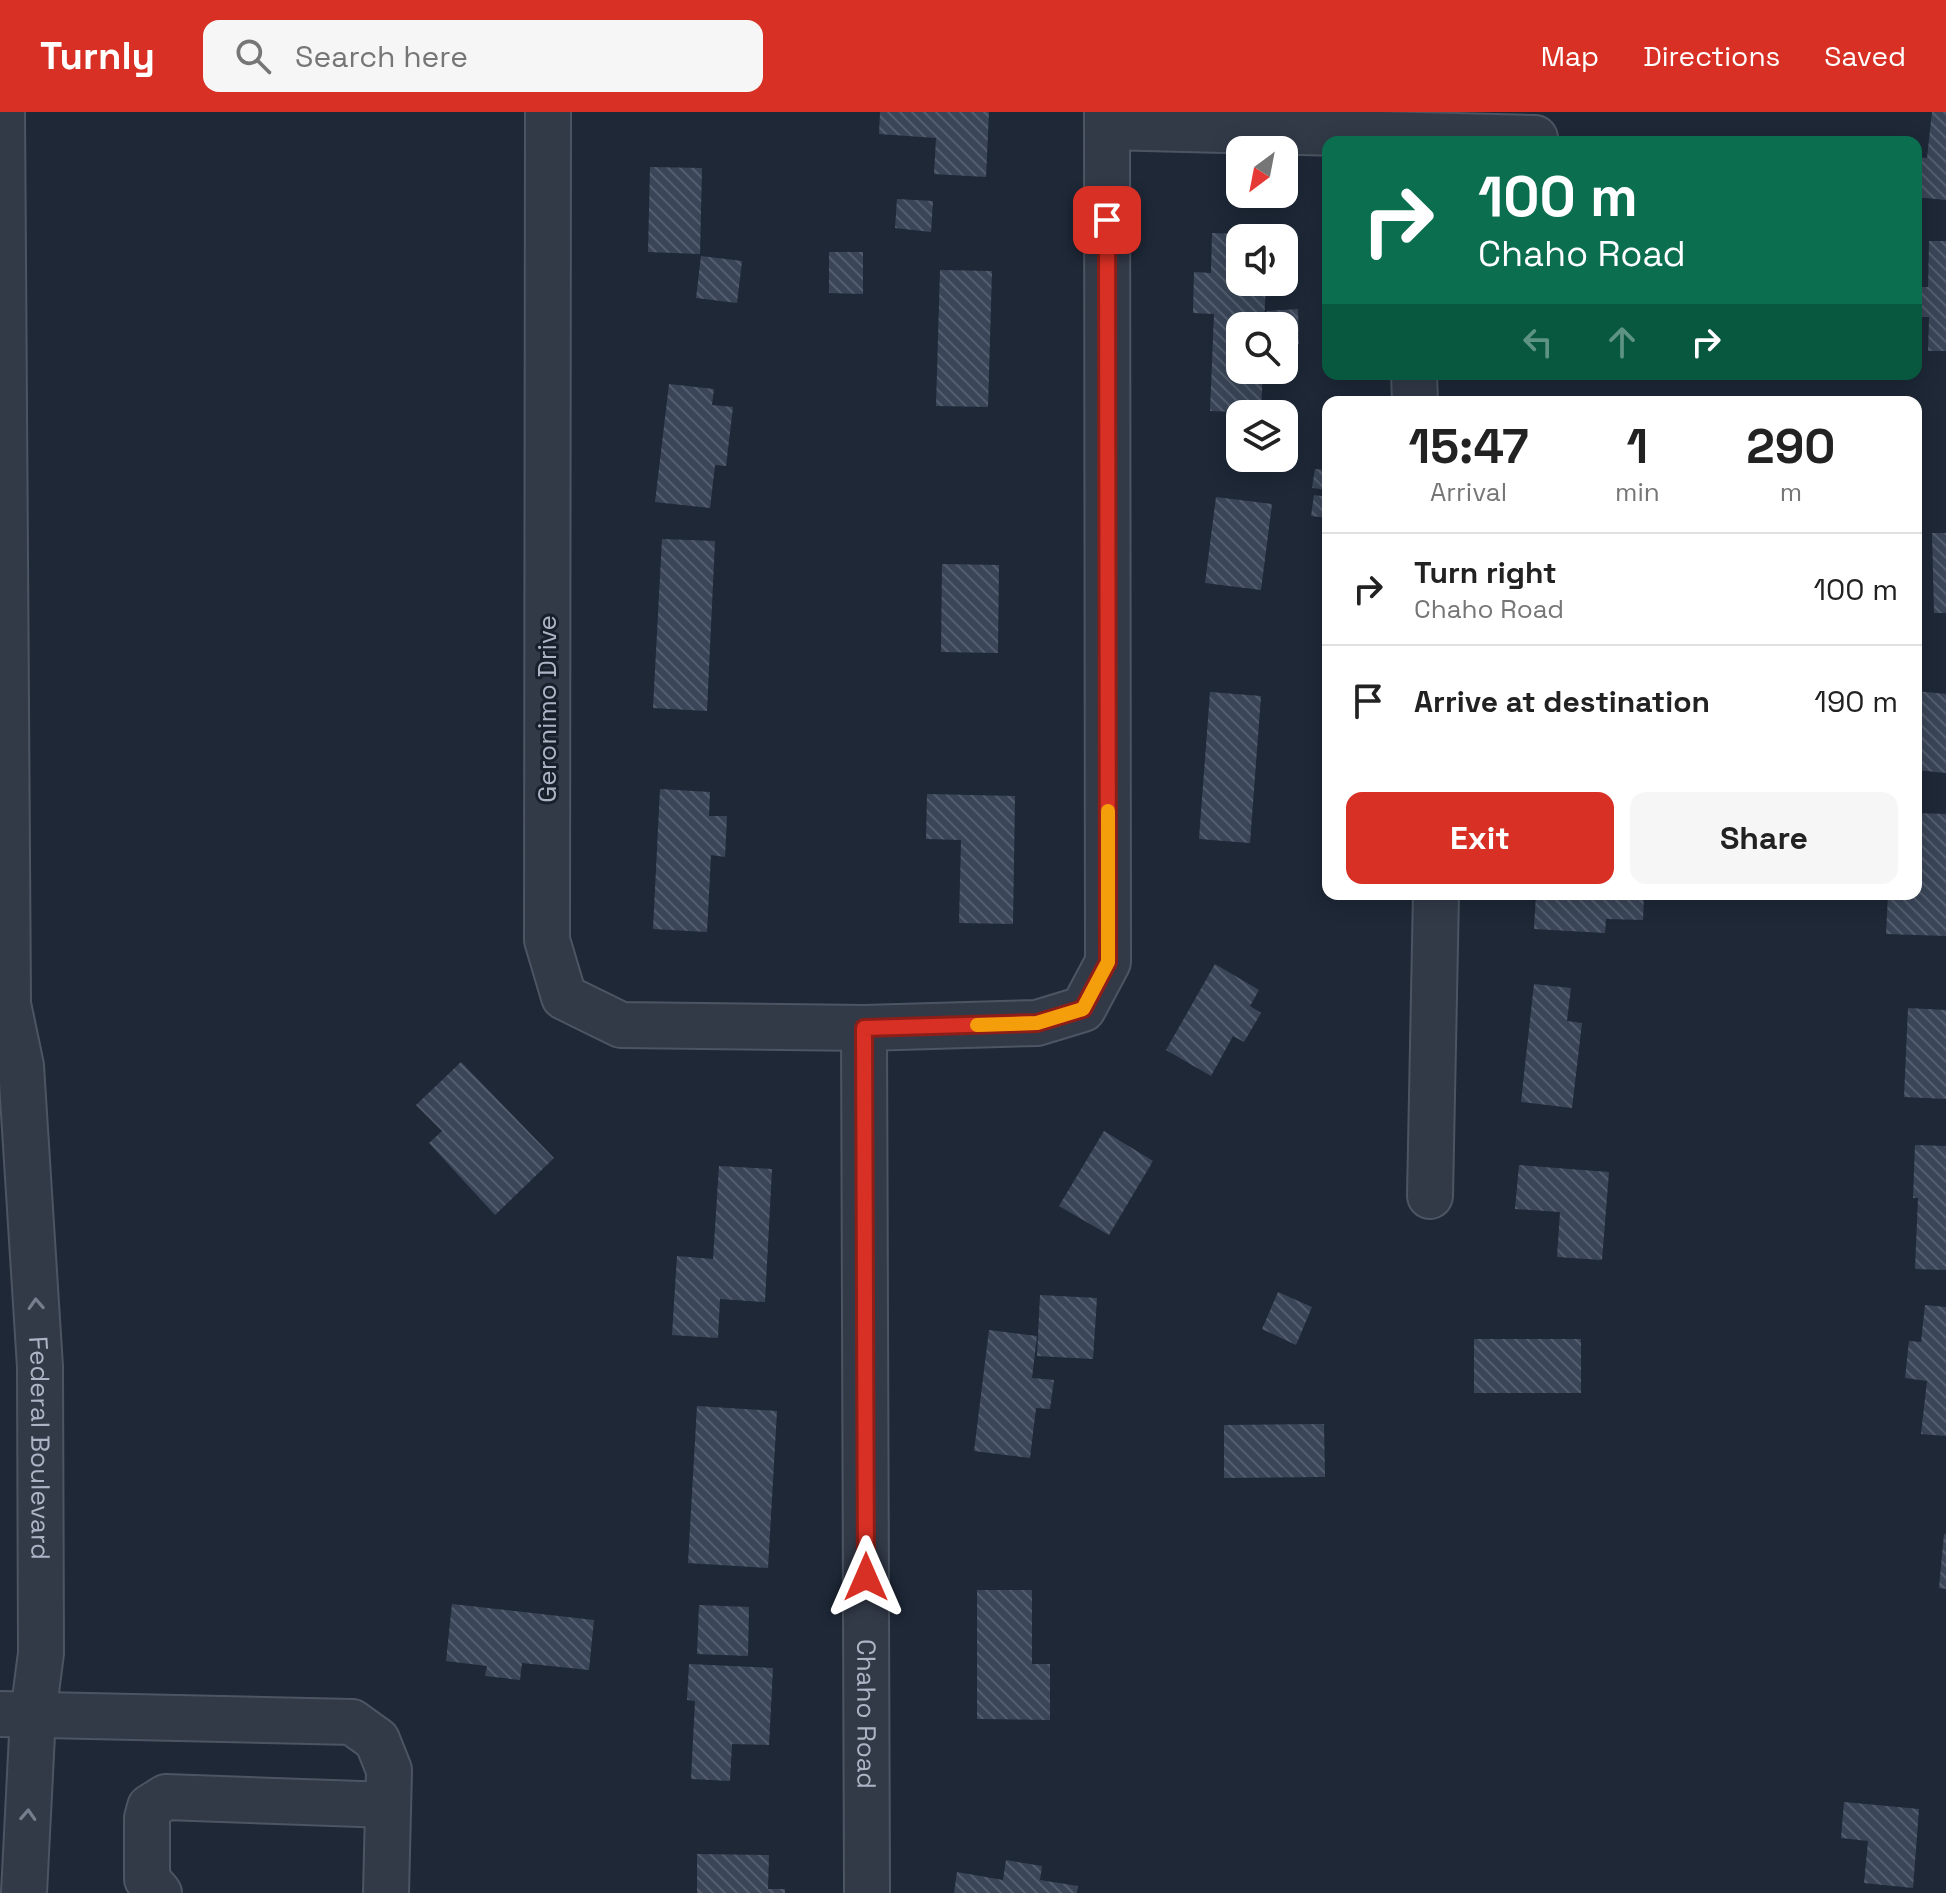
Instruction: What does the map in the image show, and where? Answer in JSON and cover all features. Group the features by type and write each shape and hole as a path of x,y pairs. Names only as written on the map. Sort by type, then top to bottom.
{"street":[{"name":"Federal Boulevard","path":"2,112 5,1027 40,1367 41,1653 17,1714 24,1893"},
{"name":"Geronimo Drive","path":"548,112 547,940 564,997 621,1025 864,1028"},
{"path":"864,1028 1037,1023 1083,1009 1108,962 1107,120 1355,136"},
{"path":"1430,1196 1436,900"},
{"name":"Chaho Road","path":"864,1028 867,1893"},
{"path":"17,1714 352,1722 377,1740 389,1770 386,1893"},
{"path":"159,1893 147,1879 147,1818 150,1807 166,1797 388,1805"}],"building":[{"path":"880,112 989,112 986,177 934,174 936,138 879,134"},
{"path":"1932,112 1946,112 1946,200 1922,198 1922,158 1927,158"},
{"path":"650,167 702,168 700,254 648,252"},
{"path":"897,199 933,201 931,232 895,228"},
{"path":"1212,233 1226,234 1226,296 1265,296 1265,312 1226,312 1226,384 1262,384 1262,400 1226,400 1226,412 1210,411 1214,314 1193,313 1194,272 1211,273"},
{"path":"1929,241 1946,241 1946,351 1928,351 1929,317 1922,317 1922,287 1928,287"},
{"path":"829,252 863,252 863,294 829,293"},
{"path":"701,256 742,261 737,303 696,298"},
{"path":"940,270 992,271 988,407 936,406"},
{"path":"1298,309 1299,344 1298,312 1267,311"},
{"path":"669,384 714,389 712,405 733,407 726,466 715,465 710,508 655,502"},
{"path":"1315,469 1322,470 1322,489 1312,488"},
{"path":"1314,495 1322,496 1322,517 1311,516"},
{"path":"1216,497 1272,504 1261,590 1205,583"},
{"path":"1932,533 1946,533 1946,613 1934,613"},
{"path":"662,539 715,541 707,711 653,708"},
{"path":"942,564 999,565 998,653 941,652"},
{"path":"1210,692 1261,696 1250,843 1199,839"},
{"path":"1922,692 1946,694 1946,773 1922,771"},
{"path":"660,789 710,792 709,816 727,816 725,857 711,855 707,932 653,929"},
{"path":"927,794 1015,796 1013,924 959,923 961,840 926,839"},
{"path":"1922,813 1946,814 1946,936 1886,934 1888,900 1922,900"},
{"path":"1536,900 1644,900 1643,920 1606,919 1605,933 1534,929"},
{"path":"1215,964 1259,990 1250,1006 1261,1013 1244,1042 1233,1036 1211,1076 1166,1050"},
{"path":"1534,984 1571,988 1567,1021 1582,1023 1572,1108 1521,1102"},
{"path":"1908,1008 1946,1010 1946,1099 1904,1097"},
{"path":"461,1062 554,1158 495,1215 429,1143 442,1131 416,1105"},
{"path":"1104,1131 1153,1161 1109,1235 1059,1206"},
{"path":"1915,1145 1946,1146 1946,1270 1915,1269 1918,1198 1913,1198"},
{"path":"1519,1165 1609,1172 1602,1260 1557,1257 1560,1212 1515,1209"},
{"path":"719,1166 772,1169 765,1302 720,1299 718,1338 672,1335 677,1256 713,1259"},
{"path":"1278,1292 1312,1307 1296,1345 1262,1329"},
{"path":"1040,1295 1097,1298 1093,1359 1037,1356"},
{"path":"1925,1305 1946,1307 1946,1436 1921,1434 1927,1381 1905,1378 1909,1341 1921,1342"},
{"path":"989,1330 1037,1336 1032,1378 1054,1380 1050,1409 1036,1408 1030,1458 974,1451"},
{"path":"1474,1339 1581,1339 1581,1393 1474,1393"},
{"path":"697,1406 777,1411 768,1568 688,1563"},
{"path":"1324,1424 1325,1477 1224,1478 1224,1425"},
{"path":"1946,1534 1946,1589 1939,1588"},
{"path":"977,1590 1032,1590 1032,1664 1050,1664 1050,1720 977,1719"},
{"path":"452,1604 594,1620 589,1670 522,1663 520,1680 485,1676 487,1666 446,1661"},
{"path":"699,1605 749,1607 748,1656 697,1654"},
{"path":"689,1664 773,1668 769,1745 732,1744 730,1781 691,1779 695,1701 687,1700"},
{"path":"1844,1802 1919,1809 1913,1888 1864,1883 1868,1841 1841,1838"},
{"path":"697,1854 769,1855 768,1889 785,1889 785,1893 697,1893"},
{"path":"1006,1860 1042,1866 1040,1880 1078,1886 1077,1893 954,1893 957,1872 1003,1880"}],"slow traffic":[{"path":"977,1025 1037,1023 1083,1009 1108,962 1108,811"}],"route":[{"path":"866,1577 864,1028 1037,1023 1083,1009 1108,962 1107,220"}]}
